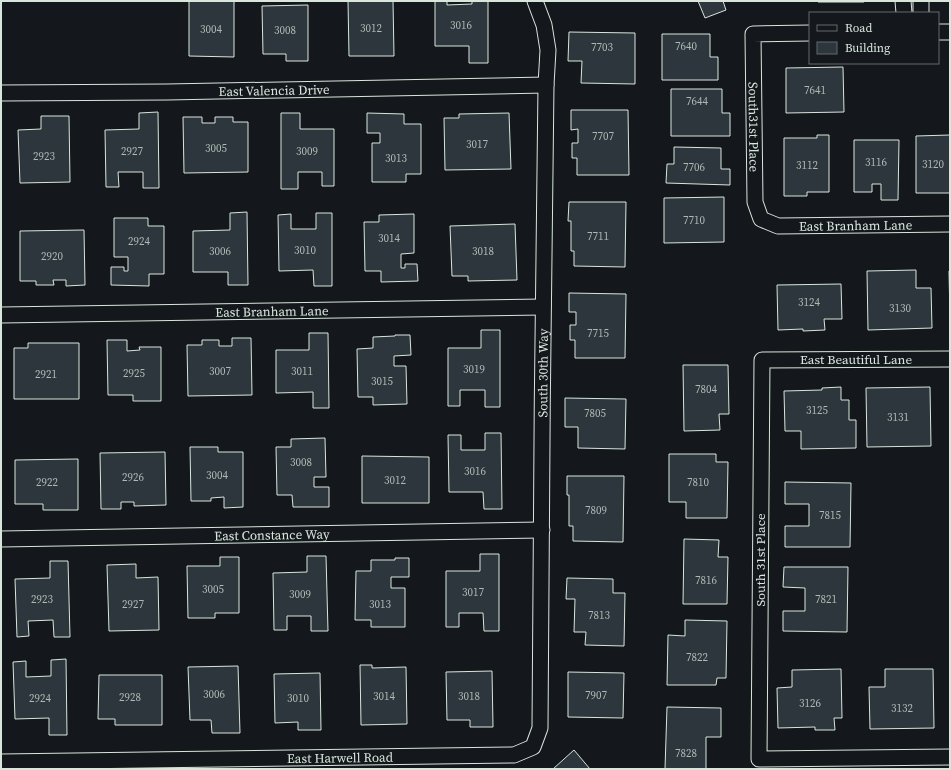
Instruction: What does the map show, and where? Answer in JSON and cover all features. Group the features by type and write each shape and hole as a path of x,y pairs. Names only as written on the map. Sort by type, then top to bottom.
{"street":[{"name":"South 30th Way","path":"533,747 540,728 543,307 546,85 548,50 544,25 535,1"},
{"path":"904,1 904,12"},
{"path":"921,1 921,12"},
{"path":"939,32 950,32"},
{"name":"South31st Place","path":"761,219 755,202 753,34 809,33"},
{"name":"East Valencia Drive","path":"1,93 175,92 546,85"},
{"name":"East Branham Lane","path":"761,219 778,226 950,224"},
{"name":"East Branham Lane","path":"1,315 543,307"},
{"name":"East Beautiful Lane","path":"762,360 950,359"},
{"name":"South 31st Place","path":"762,360 759,759 950,757"},
{"name":"East Constance Way","path":"1,539 542,530"},
{"name":"East Harwell Road","path":"1,762 514,755 533,747"}],"building":[{"path":"189,1 234,1 234,57 189,56"},
{"path":"348,1 393,1 394,56 349,56"},
{"path":"435,1 447,1 447,5 472,4 472,1 488,1 488,63 469,63 469,46 435,46"},
{"path":"698,1 723,1 726,10 705,18"},
{"path":"864,1 864,2 818,2"},
{"path":"308,5 308,61 286,61 286,54 263,54 262,6"},
{"path":"569,32 635,33 635,84 581,83 582,61 568,61"},
{"path":"662,34 710,34 710,57 718,57 718,80 662,80"},
{"path":"843,67 844,112 786,113 786,68"},
{"path":"671,89 722,89 722,113 730,113 730,136 671,136"},
{"path":"571,110 628,110 629,175 577,175 577,158 572,158 572,143 578,143 578,129 571,130"},
{"path":"158,112 159,188 143,188 143,172 118,172 119,187 106,187 105,130 139,129 139,113"},
{"path":"281,113 300,113 300,129 334,129 334,186 322,186 322,172 298,172 298,189 281,189"},
{"path":"367,113 404,114 404,124 421,124 421,174 406,174 406,182 372,182 372,143 380,143 380,133 367,133"},
{"path":"509,113 511,169 445,170 444,118 459,118 459,114"},
{"path":"41,116 69,116 70,182 20,183 18,130 41,129"},
{"path":"183,117 202,117 202,123 215,123 215,117 233,117 233,122 248,122 248,172 184,173"},
{"path":"817,135 829,135 829,192 807,192 807,196 784,196 784,138 817,138"},
{"path":"950,135 950,193 916,193 916,136"},
{"path":"854,140 899,140 898,200 881,200 881,184 872,184 872,192 854,192"},
{"path":"674,147 721,148 721,169 730,169 730,185 666,183 667,164 674,164"},
{"path":"724,197 724,242 664,243 664,198"},
{"path":"569,202 626,202 625,267 574,266 574,251 571,251 571,221 568,221"},
{"path":"247,212 248,285 228,285 228,272 193,272 193,231 230,230 230,213"},
{"path":"316,213 332,213 332,286 314,286 313,270 279,271 278,215 291,214 291,229 316,229"},
{"path":"414,214 414,253 401,254 401,268 405,268 405,264 417,264 418,281 381,282 381,271 365,271 364,222 379,222 379,215"},
{"path":"114,218 148,218 148,226 164,226 164,274 149,274 149,286 111,285 111,267 124,267 124,271 128,271 128,257 114,257"},
{"path":"515,224 517,280 468,281 468,276 452,276 450,226"},
{"path":"84,230 85,285 66,286 66,280 53,280 54,285 36,285 36,281 20,281 20,231"},
{"path":"916,270 916,288 931,288 932,328 868,330 867,271"},
{"path":"949,271 950,271 950,319"},
{"path":"841,284 842,319 824,319 825,330 778,330 777,285"},
{"path":"569,293 626,294 625,358 575,358 575,340 570,340 570,325 576,325 576,312 569,312"},
{"path":"481,330 500,330 500,407 485,407 485,390 460,390 460,406 448,406 448,348 481,348"},
{"path":"309,333 328,333 329,408 313,408 313,392 276,393 276,350 309,350"},
{"path":"410,335 411,355 394,356 394,366 406,366 407,404 373,405 373,397 358,397 357,349 373,348 373,337"},
{"path":"232,338 251,338 252,395 188,396 187,345 202,345 202,340 219,340 219,346 232,346"},
{"path":"107,340 127,340 127,351 140,350 139,347 161,347 161,401 133,401 133,395 108,395"},
{"path":"28,343 79,343 79,399 14,399 14,348 28,348"},
{"path":"683,365 728,365 729,414 719,414 720,430 684,431"},
{"path":"841,387 841,400 849,400 849,420 856,420 856,448 801,449 801,431 785,431 784,391 822,390 822,388"},
{"path":"930,387 931,446 867,447 866,388"},
{"path":"565,398 626,399 625,449 578,448 578,427 565,427"},
{"path":"485,433 501,433 502,509 484,509 483,492 449,492 448,435 461,435 461,450 485,450"},
{"path":"325,438 326,477 314,477 314,487 329,487 329,507 293,507 292,495 277,495 276,447 291,447 291,439"},
{"path":"190,447 218,447 218,452 243,452 243,507 224,508 224,497 211,498 211,501 191,501"},
{"path":"165,452 166,505 134,506 134,502 121,502 121,509 101,509 100,453"},
{"path":"669,454 716,454 716,462 728,462 727,518 686,518 686,502 669,502"},
{"path":"362,456 429,457 429,503 362,503"},
{"path":"78,459 78,510 43,510 43,504 15,504 15,460"},
{"path":"567,476 624,476 623,542 573,541 573,526 569,526 569,495 567,495"},
{"path":"785,482 851,483 850,547 785,547 785,526 809,526 809,504 785,504"},
{"path":"684,539 719,540 718,557 728,557 727,604 683,604"},
{"path":"480,554 499,554 499,631 484,631 483,613 459,613 459,627 446,627 446,571 480,571"},
{"path":"307,556 326,556 328,631 311,631 311,616 287,616 287,630 274,630 273,573 307,572"},
{"path":"220,557 239,557 239,613 215,613 215,618 188,618 187,566 220,566"},
{"path":"395,558 409,558 409,577 391,577 391,588 405,588 405,627 371,627 371,620 355,620 356,571 371,571 371,560 395,560"},
{"path":"50,561 68,561 70,637 54,637 53,620 28,621 29,636 17,637 15,579 50,578"},
{"path":"136,564 136,578 158,577 159,630 109,631 107,565"},
{"path":"784,567 848,567 847,632 783,631 783,611 805,611 805,588 783,587"},
{"path":"567,578 613,579 613,593 625,593 624,646 585,645 586,632 574,632 575,599 566,599"},
{"path":"685,620 727,621 726,678 717,678 716,685 667,685 668,635 685,636"},
{"path":"66,659 67,735 49,735 49,718 15,719 13,662 26,661 26,677 51,676 51,660"},
{"path":"360,665 372,665 372,668 406,667 407,724 361,725"},
{"path":"238,666 240,733 212,733 211,720 190,720 188,667"},
{"path":"841,669 842,718 834,718 835,730 815,730 815,727 778,728 777,688 792,687 792,670"},
{"path":"885,669 933,669 934,728 870,729 869,687 885,687"},
{"path":"492,671 493,727 470,727 470,720 447,720 446,672"},
{"path":"568,672 624,673 623,718 568,717"},
{"path":"320,673 321,730 298,730 298,722 275,723 274,674"},
{"path":"99,675 162,675 162,725 115,725 115,719 98,719"},
{"path":"667,707 721,708 721,737 706,737 706,769 665,769"},
{"path":"574,750 590,769 553,769"}]}
